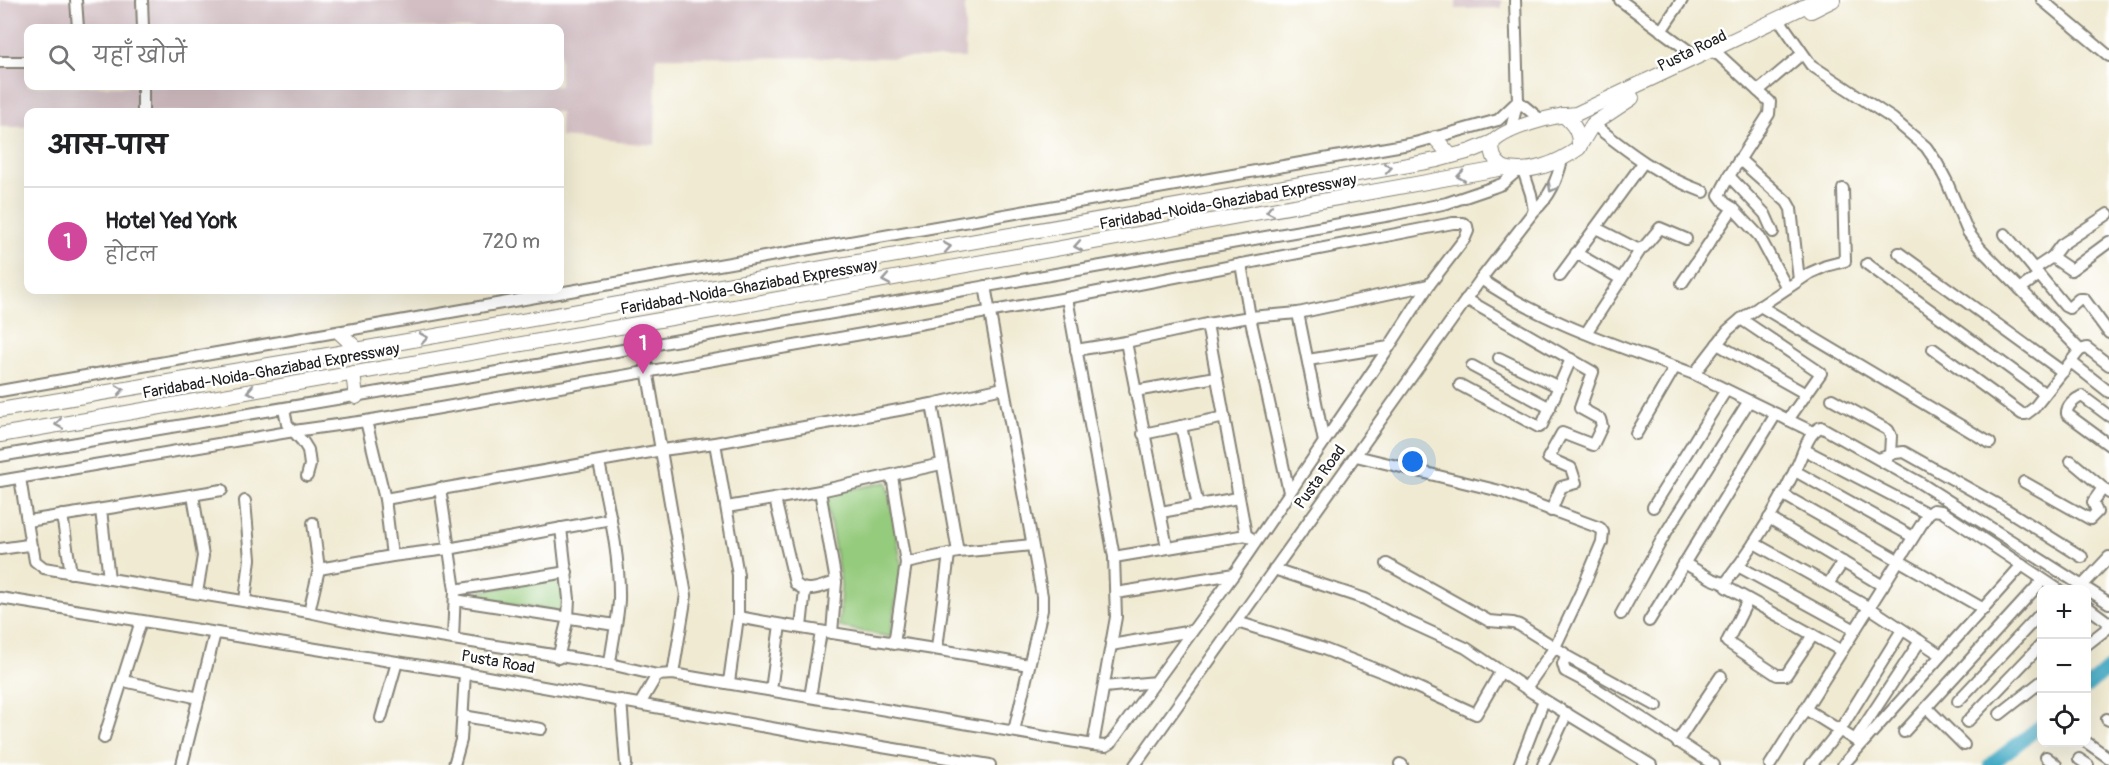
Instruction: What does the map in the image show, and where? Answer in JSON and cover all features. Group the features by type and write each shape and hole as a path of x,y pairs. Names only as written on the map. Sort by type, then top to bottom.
{"main road":[{"name":"Pusta Road","path":"1579,148 1593,124 1632,98 1818,0"},
{"name":"Pusta Road","path":"1602,103 1697,57 1715,53 1783,25 1833,0"},
{"name":"Faridabad-Noida-Ghaziabad Expressway","path":"0,410 358,350 1471,152 1493,142 1499,136 1541,120 1576,114 1602,103"},
{"path":"1563,115 1573,123 1580,136 1579,148"},
{"path":"1436,138 1450,156"},
{"path":"1493,142 1491,153 1497,163 1514,170"},
{"name":"Faridabad-Noida-Ghaziabad Expressway","path":"0,435 1514,170 1562,160 1579,148"},
{"path":"340,333 358,350"},
{"path":"353,373 356,397"}],"street":[{"path":"76,0 78,24"},
{"path":"142,0 142,24"},
{"path":"1510,132 1518,101 1515,0"},
{"path":"1620,0 1697,57"},
{"path":"1661,31 1682,0"},
{"path":"2042,0 2109,56"},
{"path":"1783,25 1802,54 1822,74 1893,119 1926,147 1937,163 1968,232 1980,248 2080,350"},
{"path":"1715,53 1770,102 1771,110 1728,176 1719,195 1759,236 1787,288"},
{"path":"1758,91 1802,54"},
{"path":"0,62 24,62"},
{"path":"143,90 143,108"},
{"path":"1518,101 1541,120"},
{"path":"564,293 1415,143 1498,120 1518,101"},
{"path":"1593,124 1643,163 1665,176 1704,192"},
{"path":"1739,159 1787,202 1791,209 1799,280"},
{"name":"Pusta Road","path":"1135,765 1466,299 1534,211 1544,203 1557,180 1562,160"},
{"path":"1560,276 1643,163"},
{"path":"0,456 356,397 1391,214 1447,203 1494,187 1502,184 1514,170 1531,194 1534,211"},
{"path":"1728,176 1765,214 1773,232"},
{"path":"1694,374 1728,330 1741,319 1799,280 1826,266 1845,261 1843,189"},
{"path":"1682,283 1733,208"},
{"path":"2020,289 2061,245 2108,214"},
{"path":"0,481 366,421 1067,298 1453,223 1463,223 1467,226 1468,231 1466,238 1429,285 1234,574 1117,738 1106,746 729,682 673,674 657,675 610,664 377,627 309,612 39,566 35,561 31,546 20,478"},
{"path":"1596,228 1641,249"},
{"path":"1586,333 1641,249 1660,228 1686,239"},
{"path":"2005,234 2066,307 2071,307 2079,299 2084,299 2109,333"},
{"path":"2052,257 2067,270 2071,270 2109,242"},
{"path":"1576,253 1621,279"},
{"path":"1899,253 2063,372"},
{"path":"1241,264 1250,317 1289,492"},
{"path":"1866,264 2044,393"},
{"path":"1481,279 1504,296 1586,333 1694,374 1814,432"},
{"path":"1076,350 1126,342 1207,324 1298,313 1429,285"},
{"path":"985,286 1042,596 1042,610 1014,731"},
{"path":"0,391 283,340 340,333 561,294"},
{"path":"1067,298 1114,557 1116,617 1093,745"},
{"path":"1466,299 1593,372 1580,408 1600,419 1602,426 1593,445 1562,433 1548,458 1571,468 1576,483 1561,488 1551,511"},
{"path":"1760,306 1990,443"},
{"path":"1298,313 1324,442"},
{"path":"1741,319 1821,373 1788,420"},
{"path":"1207,324 1246,535 1256,542"},
{"path":"1126,342 1167,547"},
{"path":"1717,344 1806,394"},
{"path":"643,346 686,595 673,674"},
{"path":"1308,360 1389,347"},
{"path":"1933,349 2022,414 2030,412 2080,350 2088,348 2109,365"},
{"path":"1499,358 1559,387"},
{"path":"1460,386 1536,426 1542,425 1571,359"},
{"path":"2071,362 2109,392"},
{"path":"1472,366 1550,408"},
{"path":"1636,434 1675,367"},
{"path":"1135,391 1216,377"},
{"path":"386,499 662,450 715,443 932,404 1004,388"},
{"path":"1653,507 1726,390"},
{"path":"2109,416 2082,396 2068,407 2067,411 2067,414 2109,445"},
{"path":"1832,399 1888,430 1891,436 1884,457"},
{"path":"1621,614 1665,534 1749,401"},
{"path":"932,404 953,553 937,648"},
{"path":"284,409 286,424 308,450 310,465 307,476"},
{"path":"1649,621 1776,414"},
{"path":"1143,434 1224,417"},
{"path":"366,421 386,499 392,556"},
{"path":"1181,426 1198,506"},
{"path":"1726,584 1755,543 1814,432 1818,428 1825,428 1884,457 1917,481 2080,585"},
{"path":"715,443 738,575 738,617 729,682"},
{"path":"1805,450 1928,514"},
{"path":"1884,457 1904,452 2007,510 2082,556"},
{"path":"1356,456 1500,491 1600,528 1603,532 1602,542 1556,647 1526,688"},
{"path":"2024,482 2090,519 2097,512 2093,502 2106,490 2071,461"},
{"path":"599,462 611,519 619,586 610,664"},
{"path":"727,507 820,491 941,464"},
{"path":"1795,471 1913,537"},
{"path":"892,476 906,563 894,644"},
{"path":"440,488 455,595 453,639"},
{"path":"28,521 222,490"},
{"path":"810,696 837,582 820,491"},
{"path":"1782,494 1900,559 1984,609"},
{"path":"193,495 203,556 197,593"},
{"path":"1161,512 1238,498"},
{"path":"775,499 795,583 799,588 805,590 837,582"},
{"path":"244,501 250,559 245,601"},
{"path":"101,510 109,579"},
{"path":"1770,765 1807,710 1913,537 1933,510 1941,511 2050,585"},
{"path":"62,515 72,573"},
{"path":"1769,518 1883,585"},
{"path":"319,569 448,549 611,519"},
{"path":"309,612 319,569 313,523"},
{"path":"558,657 568,618 569,592 561,528"},
{"path":"1114,557 1246,535"},
{"path":"1755,543 1828,584 1941,655"},
{"path":"906,563 953,553 1032,545"},
{"path":"0,549 31,546"},
{"path":"2083,585 2109,557"},
{"path":"1828,584 1843,562"},
{"path":"1684,563 1726,584 1730,590 1842,651"},
{"path":"1387,564 1489,621 1519,625 1556,647 1566,656 1657,706"},
{"path":"1859,742 1984,609 2022,565"},
{"path":"1738,566 1855,630"},
{"path":"1274,569 1365,599 1408,622 1466,648 1544,700 1651,765"},
{"path":"455,595 567,572"},
{"path":"1116,593 1234,574"},
{"path":"1904,732 2043,581"},
{"path":"801,627 805,590"},
{"path":"2091,592 2109,603"},
{"path":"455,595 615,625"},
{"name":"Pusta Road","path":"0,598 465,673 990,765"},
{"path":"1748,600 1727,642 1777,675 1786,675 1813,635"},
{"path":"2091,610 2109,625 2091,641"},
{"path":"738,617 894,644 937,648 1028,665"},
{"path":"1958,701 2037,617"},
{"path":"104,738 124,681 141,621"},
{"path":"1237,622 1321,648 1390,675 1476,714 1501,671"},
{"path":"771,690 780,625"},
{"path":"1811,765 1840,730 1902,630"},
{"path":"1111,645 1192,631"},
{"path":"182,765 215,633"},
{"path":"1843,765 1920,641"},
{"path":"1967,722 2037,649"},
{"path":"1566,656 1563,664 1565,671 1714,765"},
{"path":"381,718 397,662"},
{"path":"454,765 461,740 465,673"},
{"path":"640,704 657,675"},
{"path":"1677,742 1721,676"},
{"path":"124,681 199,698"},
{"path":"1104,687 1156,682"},
{"path":"2000,714 2037,685"},
{"path":"621,700 626,765"},
{"path":"1520,765 1544,700"},
{"path":"1927,708 1964,744"},
{"path":"1807,710 1859,742"},
{"path":"1543,765 1567,713"},
{"path":"463,716 542,729"},
{"path":"2091,745 2109,758"},
{"path":"2046,757 2056,765"}],"shaded area":[{"path":"0,0 965,0 965,58 656,57 655,145 564,137 564,108 24,108 24,127 0,127"},
{"path":"1456,0 1502,0 1502,8 1456,9"}],"green space":[{"path":"887,482 902,566 890,637 839,627 841,584 825,494"},
{"path":"560,577 563,597 560,612 459,595"}],"waterway":[{"path":"2091,684 2109,668"},
{"path":"1990,765 2037,729"}],"place":[{"name":"Hotel Yed York","path":"643,374"}]}
